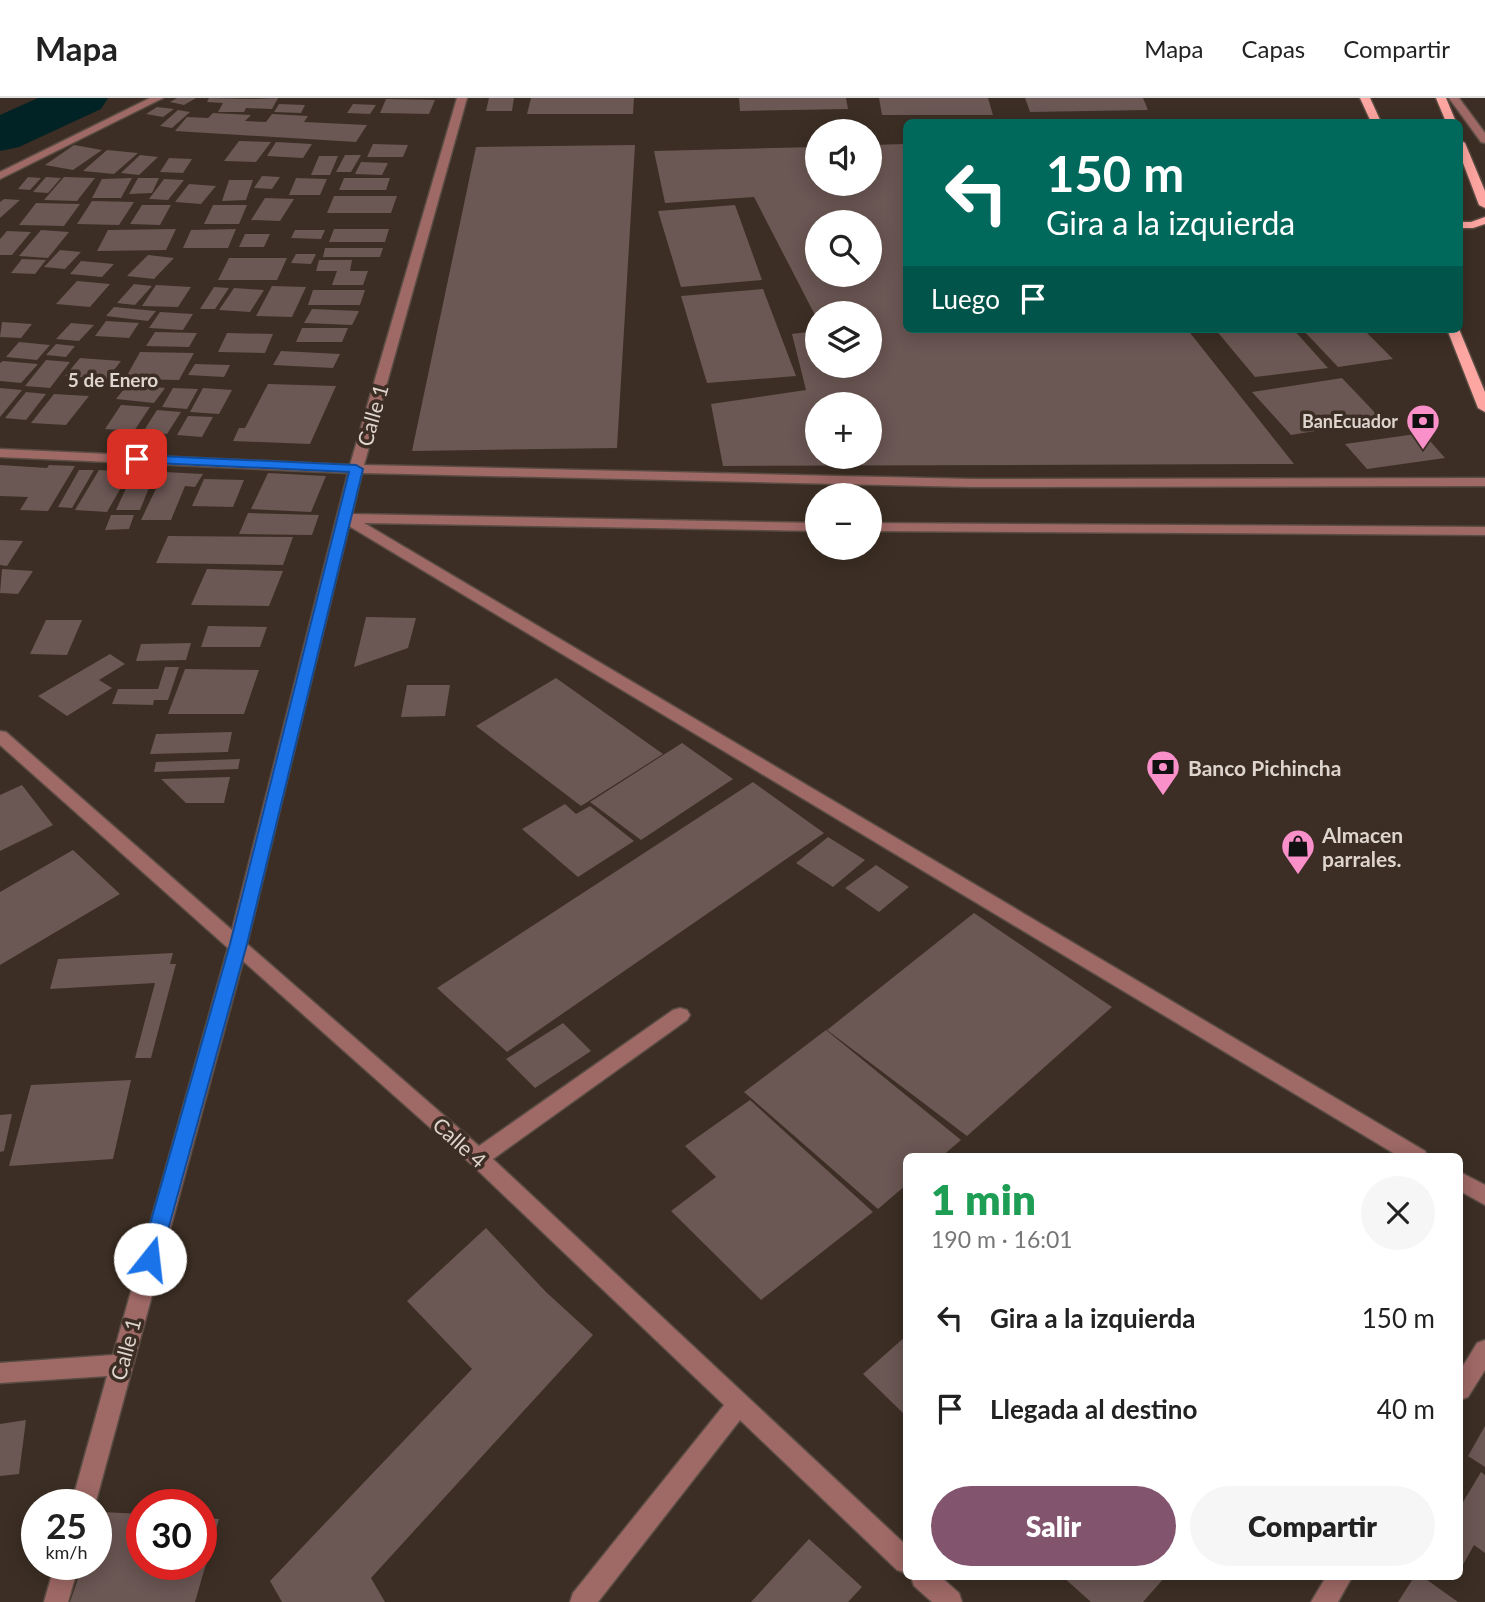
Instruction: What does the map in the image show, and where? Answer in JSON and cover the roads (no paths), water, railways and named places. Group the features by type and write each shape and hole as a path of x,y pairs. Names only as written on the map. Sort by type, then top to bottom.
{"main road":[{"path":"1364,98 1374,119"},
{"path":"1441,98 1450,119"},
{"path":"1463,150 1485,205"},
{"path":"1463,225 1473,225 1485,220"},
{"path":"1455,333 1485,408"}],"street":[{"path":"0,176 158,98"},
{"name":"Calle 1","path":"87,1489 238,944 356,469 462,98"},
{"path":"1454,98 1485,140"},
{"path":"0,453 356,469 972,483 1485,482"},
{"path":"344,517 805,527"},
{"path":"344,517 1411,1153"},
{"path":"882,527 1485,531"},
{"name":"Calle 4","path":"0,736 478,1158 903,1558"},
{"path":"478,1158 680,1014"},
{"path":"1463,1183 1485,1196"},
{"path":"1463,1385 1485,1350"},
{"path":"0,1374 121,1365"},
{"path":"582,1602 739,1404"},
{"path":"56,1602 62,1580"},
{"path":"926,1580 950,1602"},
{"path":"1323,1602 1338,1580"}],"waterway":[{"path":"0,135 82,98"}],"place":[{"name":"BanEcuador","path":"1423,451"},
{"name":"Banco Pichincha","path":"1163,797"},
{"name":"Almacen parrales.","path":"1298,876"}],"district":[{"name":"5 de Enero","path":"113,379"}]}
